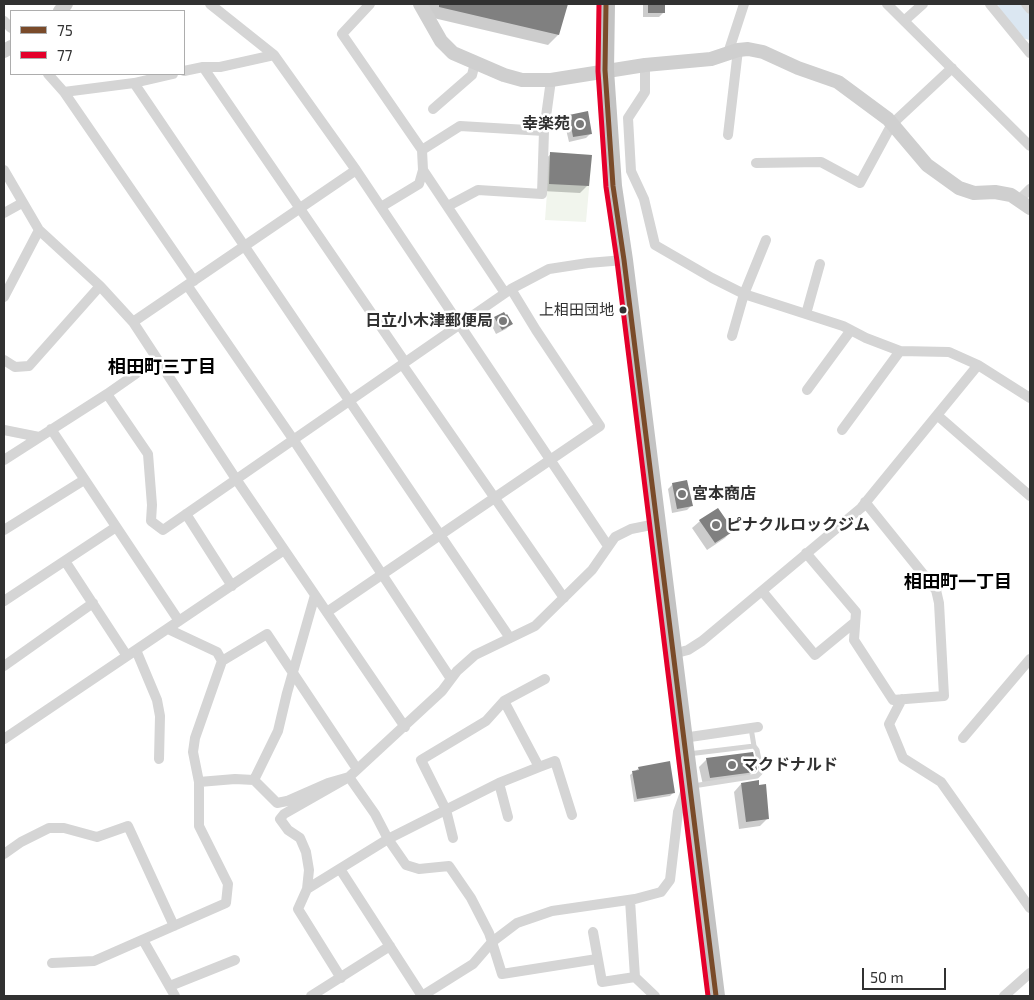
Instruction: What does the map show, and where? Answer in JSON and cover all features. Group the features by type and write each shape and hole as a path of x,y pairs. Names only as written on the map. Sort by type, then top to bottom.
{"highway":[{"path":"606,4 605,70 613,186 624,260 716,996"}],"street":[{"path":"210,4 274,55 382,207 608,546"},
{"path":"370,4 342,34 422,150 423,170 419,184 382,207"},
{"path":"420,4 442,41 453,53 504,75 522,80 551,80 605,70 711,59 748,49 763,52 798,68 838,82 892,124 927,165 959,188 974,193 995,192 1011,195 1025,204 1030,189"},
{"path":"728,134 733,52 744,4"},
{"path":"887,4 1030,146"},
{"path":"904,21 923,4"},
{"path":"990,4 1030,53"},
{"path":"1026,4 1030,9"},
{"path":"185,71 203,67 220,67 274,55"},
{"path":"433,109 472,75 475,63"},
{"path":"645,65 645,92 628,118 631,171 644,199 654,245 744,294 851,330 900,350 949,352 978,365 1030,398"},
{"path":"203,67 494,498 564,598"},
{"path":"756,163 821,162 860,183 892,124 952,68"},
{"path":"49,75 64,92 451,679"},
{"path":"64,92 134,83 169,75"},
{"path":"448,206 478,190 542,194 544,131 551,80"},
{"path":"134,83 510,638"},
{"path":"422,150 460,126 544,131"},
{"path":"4,170 39,230 100,286 133,322 236,479 405,727"},
{"path":"133,322 356,170"},
{"path":"326,612 600,426 536,330 423,170"},
{"path":"4,213 22,203"},
{"path":"4,297 39,230"},
{"path":"732,336 744,294 766,240"},
{"path":"107,394 148,454 152,505 151,522 163,530 508,291 550,269 624,260"},
{"path":"806,314 820,264"},
{"path":"4,360 15,367 29,366 100,286"},
{"path":"806,390 851,330"},
{"path":"842,430 900,350"},
{"path":"4,460 107,394 157,359"},
{"path":"673,654 688,650 702,641 865,502 978,365"},
{"path":"937,415 1030,496"},
{"path":"4,430 39,437"},
{"path":"51,430 179,621"},
{"path":"4,530 84,480"},
{"path":"806,554 856,612 854,640 894,700 944,696 939,603 936,590 865,502"},
{"path":"186,514 232,586"},
{"path":"341,978 298,909 307,889 309,870 306,852 300,838 288,830 280,819 284,814 349,777 405,727 442,691 457,671 476,655 535,626 592,570 608,546 621,532 631,528 656,524"},
{"path":"4,601 116,527"},
{"path":"4,739 284,550"},
{"path":"65,561 93,602 132,653 157,700 160,716 159,759"},
{"path":"762,591 815,655 855,622"},
{"path":"254,780 278,731 315,595"},
{"path":"4,666 93,602"},
{"path":"168,629 217,652 222,662"},
{"path":"52,963 94,961 226,903 228,884 199,826 199,782 193,752 195,738 222,662 267,634 357,769"},
{"path":"963,738 1030,659"},
{"path":"453,838 446,810 421,760 486,721 504,701 544,679"},
{"path":"902,699 889,724 903,758 941,782 1030,908"},
{"path":"504,701 539,767"},
{"path":"684,746 754,728"},
{"path":"307,889 388,840 446,810 499,783 555,761 572,815"},
{"path":"199,782 235,779 254,780 277,803 287,801 328,783 349,777"},
{"path":"349,777 375,814 388,840 406,865 419,869 449,866 471,898 489,933 502,974 597,958"},
{"path":"499,783 508,817"},
{"path":"340,869 422,996 473,964 492,942 517,923 552,911 630,900 661,892 670,880 678,812 689,784"},
{"path":"4,854 21,842 49,828 64,828 97,837 128,826 174,926"},
{"path":"630,900 635,977 655,996"},
{"path":"593,932 602,982 635,977"},
{"path":"143,940 175,996"},
{"path":"311,996 390,946"},
{"path":"170,986 235,960"},
{"path":"1004,996 1016,992 1030,973"}],"lane":[{"path":"689,784 757,776 761,769 757,750 754,746 754,728"},
{"path":"684,746 754,746"}],"shaded area":[{"path":"550,152 592,155 586,222 545,220"}],"building":[{"path":"439,4 568,4 559,35 439,7"},
{"path":"648,4 665,4 665,13 648,13"},
{"name":"幸楽苑","path":"588,111 592,134 573,137 569,115"},
{"path":"550,152 592,155 589,186 549,184"},
{"path":"504,312 513,324 502,330 494,317"},
{"name":"宮本商店","path":"687,480 693,506 677,509 672,483"},
{"name":"ピナクルロックジム","path":"718,508 734,531 715,543 699,520"},
{"name":"マクドナルド","path":"753,752 757,769 755,772 710,778 706,758"},
{"path":"670,761 675,793 637,799 632,771 639,770 638,767"},
{"path":"759,780 759,785 766,784 769,819 746,822 741,783"}],"waterway":[{"path":"1008,4 1030,30"}],"transit line":[{"name":"77","path":"599,4 598,71 606,187 617,261 708,996"},
{"name":"75","path":"606,4 605,70 613,186 624,260 716,996"}],"place":[{"name":"幸楽苑","path":"580,124"},
{"name":"上相田団地","path":"623,310"},
{"name":"日立小木津郵便局","path":"503,321"},
{"name":"宮本商店","path":"682,494"},
{"name":"ピナクルロックジム","path":"716,525"},
{"name":"マクドナルド","path":"732,765"}],"district":[{"name":"相田町三丁目","path":"162,367"},
{"name":"相田町一丁目","path":"958,582"}]}
